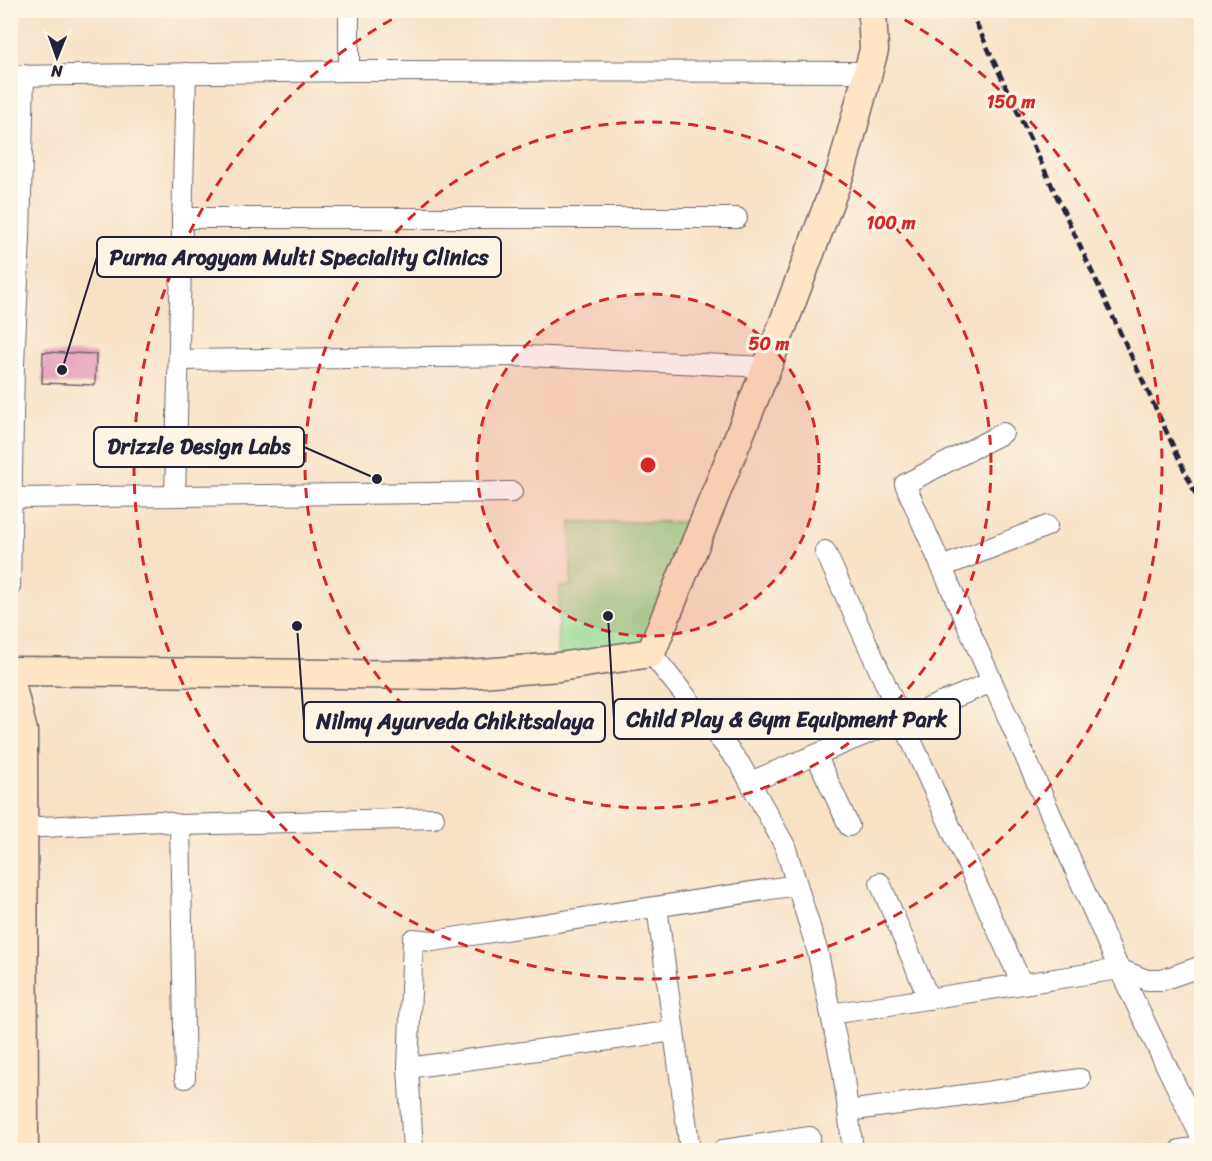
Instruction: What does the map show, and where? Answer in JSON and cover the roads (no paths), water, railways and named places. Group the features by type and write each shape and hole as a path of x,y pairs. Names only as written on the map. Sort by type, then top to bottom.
{"street":[{"path":"349,10 349,71"},
{"path":"651,653 767,367 842,168 874,50 872,10"},
{"path":"10,586 17,75 349,71 868,72"},
{"path":"175,496 186,73"},
{"path":"182,218 737,218"},
{"path":"179,360 527,356 767,367"},
{"path":"1003,433 905,484 1119,969 1202,1139"},
{"path":"12,507 175,496 512,492"},
{"path":"942,567 1047,526"},
{"path":"825,551 1022,984"},
{"path":"10,671 454,675 559,667 651,653"},
{"path":"651,653 740,764 785,846 818,953 843,1072 853,1150"},
{"path":"10,680 23,731 24,1150"},
{"path":"750,782 992,682"},
{"path":"816,755 849,826"},
{"path":"23,828 161,821 180,825 434,818"},
{"path":"180,825 185,1078"},
{"path":"880,883 929,999"},
{"path":"413,1150 408,1068 413,939 433,940 797,885"},
{"path":"657,906 690,1150"},
{"path":"831,1014 1119,969 1147,980 1162,980 1202,966"},
{"path":"408,1068 674,1031"},
{"path":"848,1110 1080,1079"},
{"path":"723,1150 810,1137"},
{"path":"1180,1150 1202,1147"}],"railway":[{"path":"970,10 1202,508"}],"place":[{"name":"Purna Arogyam Multi Speciality Clinics","path":"62,370"},
{"name":"Drizzle Design Labs","path":"377,479"},
{"name":"Child Play & Gym Equipment Park","path":"608,616"},
{"name":"Nilmy Ayurveda Chikitsalaya","path":"297,626"}]}
